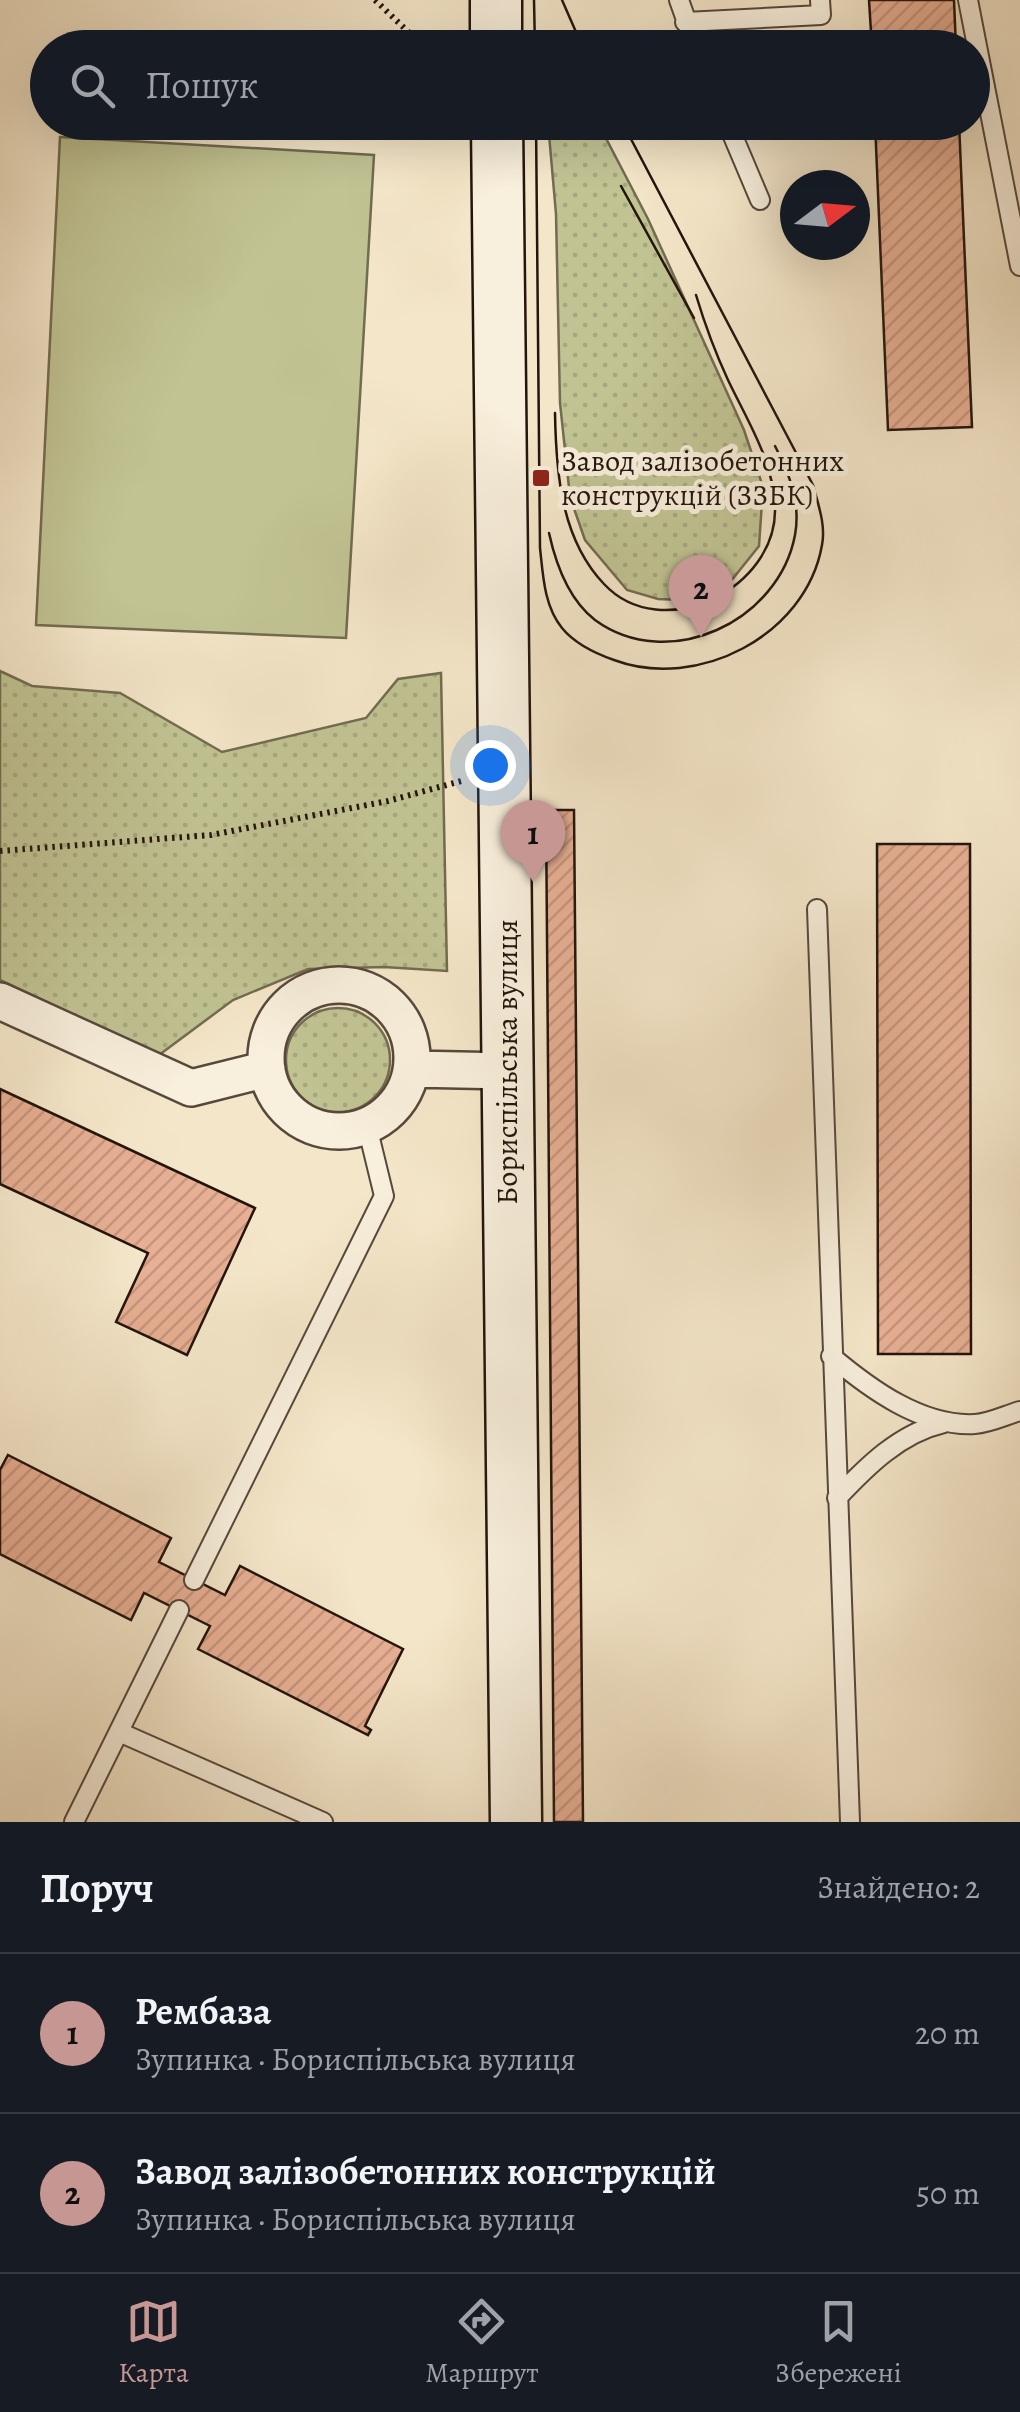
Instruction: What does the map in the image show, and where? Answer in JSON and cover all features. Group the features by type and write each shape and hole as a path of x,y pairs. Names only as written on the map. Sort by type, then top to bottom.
{"main road":[{"path":"496,0 496,30"},
{"name":"Бориспільська вулиця","path":"497,140 516,1822"}],"street":[{"path":"347,985 367,990 398,1013 412,1050 412,1069 397,1104 368,1126 330,1132 296,1117 272,1088 267,1069 271,1031 293,1001 310,991 347,985"},
{"path":"0,1000 191,1088 267,1069"},
{"path":"412,1069 508,1072"}],"lane":[{"path":"679,0 688,30"},
{"path":"685,22 821,15 820,0"},
{"path":"968,0 974,30"},
{"path":"990,113 1020,266"},
{"path":"735,140 760,200"},
{"path":"817,909 850,1822"},
{"path":"194,1580 384,1196 368,1126"},
{"path":"831,1356 869,1388 944,1423"},
{"path":"837,1498 874,1459 926,1428 944,1423 979,1424 1020,1411"},
{"path":"74,1822 179,1610"},
{"path":"118,1732 323,1822"}],"path":[{"path":"375,0 406,30"},
{"path":"0,851 211,835 388,801 466,780"}],"green space":[{"path":"60,140 374,155 346,638 36,625"},
{"path":"549,140 607,140 648,219 744,430 763,487 759,546 731,581 684,600 658,599 627,590 585,540 570,497 560,403 556,214"},
{"path":"0,671 32,686 120,693 222,752 366,718 398,679 441,673 447,971 384,967 308,969 233,1000 159,1055 0,980"},
{"path":"338,1008 358,1012 375,1023 386,1040 390,1060 386,1080 375,1097 358,1108 338,1112 318,1108 301,1097 290,1080 286,1060 290,1040 301,1023 318,1012"}],"building":[{"path":"869,0 954,0 955,30 871,30"},
{"path":"876,140 960,140 972,427 888,430"},
{"path":"546,810 574,810 583,1822 554,1822"},
{"path":"877,844 970,844 971,1354 878,1354"},
{"path":"0,1089 255,1208 187,1355 116,1322 148,1253 0,1184"},
{"path":"8,1455 171,1538 159,1562 225,1595 240,1566 403,1649 365,1726 371,1730 368,1735 198,1649 210,1626 144,1593 131,1620 0,1554 0,1470"}],"tram line":[{"path":"534,0 535,30"},
{"path":"562,0 575,30"},
{"path":"536,140 540,548 548,600 562,628 592,651 646,668 679,668 712,661 771,630 794,606 812,577 822,545 822,522 813,485 631,140"},
{"path":"621,186 694,318"},
{"path":"555,413 560,482 570,526 578,547 604,584 628,602 656,610 684,608 712,599 738,583 758,562 771,536 773,490 765,457 719,359 696,295"},
{"path":"549,533 564,581 595,620 624,635 655,642 687,640 717,630 744,614 767,592 785,566 795,535 792,489 775,446"}],"place":[{"name":"Завод залізобетонних конструкцій (ЗЗБК)","path":"541,478"},
{"name":"Завод залізобетонних конструкцій","path":"701,637"},
{"name":"Рембаза","path":"533,882"}]}
